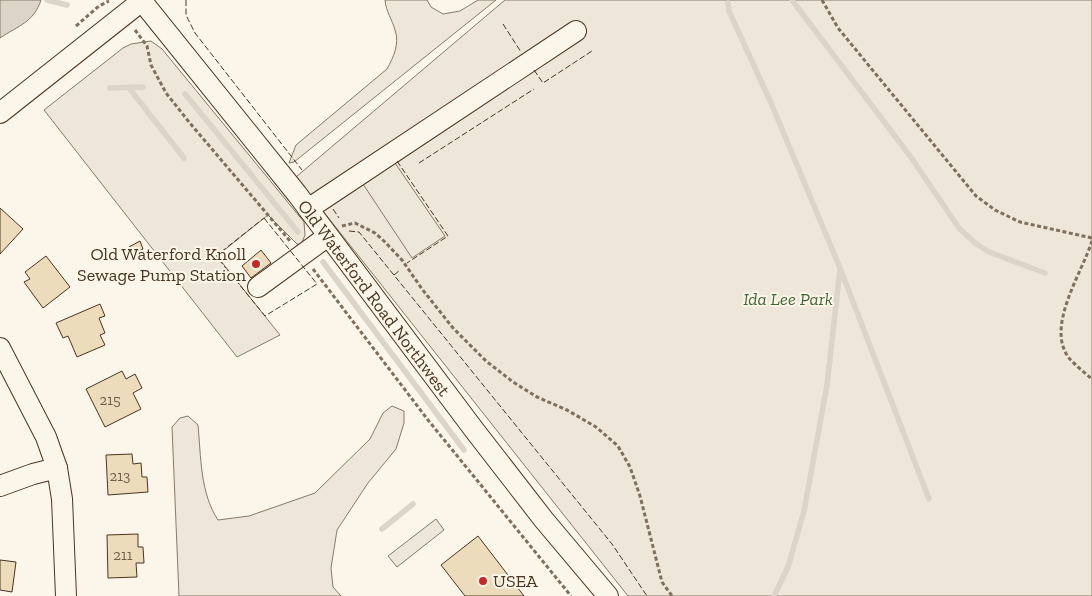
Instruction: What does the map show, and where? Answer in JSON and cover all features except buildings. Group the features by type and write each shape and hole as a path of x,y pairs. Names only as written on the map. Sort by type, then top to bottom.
{"street":[{"path":"0,113 142,0"},
{"name":"Old Waterford Road Northwest","path":"142,0 308,209 544,520 608,596"},
{"path":"308,209 576,31"},
{"path":"258,287 328,236"},
{"path":"0,348 46,437 57,468 62,499 66,596"},
{"path":"0,486 33,474 57,468"}],"path":[{"path":"71,31 99,6 111,0 146,46 151,65 166,93 302,254 428,420 571,596"},
{"path":"822,0 838,28 976,196 995,210 1020,222 1092,239 1088,255 1062,315 1061,341 1069,357 1092,380"},
{"path":"328,236 343,226 355,223 375,232 402,260 453,328 486,361 513,382 537,397 567,410 596,427 618,446 630,467 640,496 662,582 672,596"}],"green space":[{"path":"385,0 427,0 431,7 443,14 460,11 478,0 496,0 294,162 289,163 296,145 387,69 397,40"},
{"name":"Ida Lee Park","path":"505,0 1092,0 1092,596 628,596 296,177"},
{"path":"151,41 162,49 304,222 305,235 301,245 297,244 268,215 217,256 280,335 237,357 44,110 123,48 131,44"},
{"path":"392,406 404,411 404,423 396,449 368,483 337,530 331,568 333,587 341,596 179,596 172,427 180,418 188,416 198,425 205,486 212,509 218,520 249,516 315,493 370,439 383,413"}],"shaded area":[{"path":"0,0 41,0 30,19 0,38"},
{"path":"395,163 445,236 412,258 363,184"},
{"path":"436,519 444,530 397,567 388,556"}],"waterway":[{"path":"47,0 67,5"},
{"path":"792,0 910,156 959,228 975,243 989,252 1045,273"},
{"path":"728,3 729,11 771,103 840,268 929,499"},
{"path":"110,88 143,87"},
{"path":"129,88 184,158"},
{"path":"185,94 298,232"},
{"path":"323,262 464,450"},
{"path":"774,596 788,567 804,511 827,385 840,269"},
{"path":"382,529 413,504"}],"fence":[{"path":"186,0 186,15 195,33 302,170"},
{"path":"503,24 521,52"},
{"path":"534,70 543,83 592,51"},
{"path":"419,163 534,89"},
{"path":"397,161 448,236 407,263"},
{"path":"333,209 339,218"},
{"path":"264,218 317,284 265,316 216,256 264,218"},
{"path":"349,231 359,232 612,544 647,596"},
{"path":"394,275 400,270"}],"place":[{"name":"Old Waterford Knoll Sewage Pump Station","path":"256,264"},
{"name":"USEA","path":"483,581"}]}
